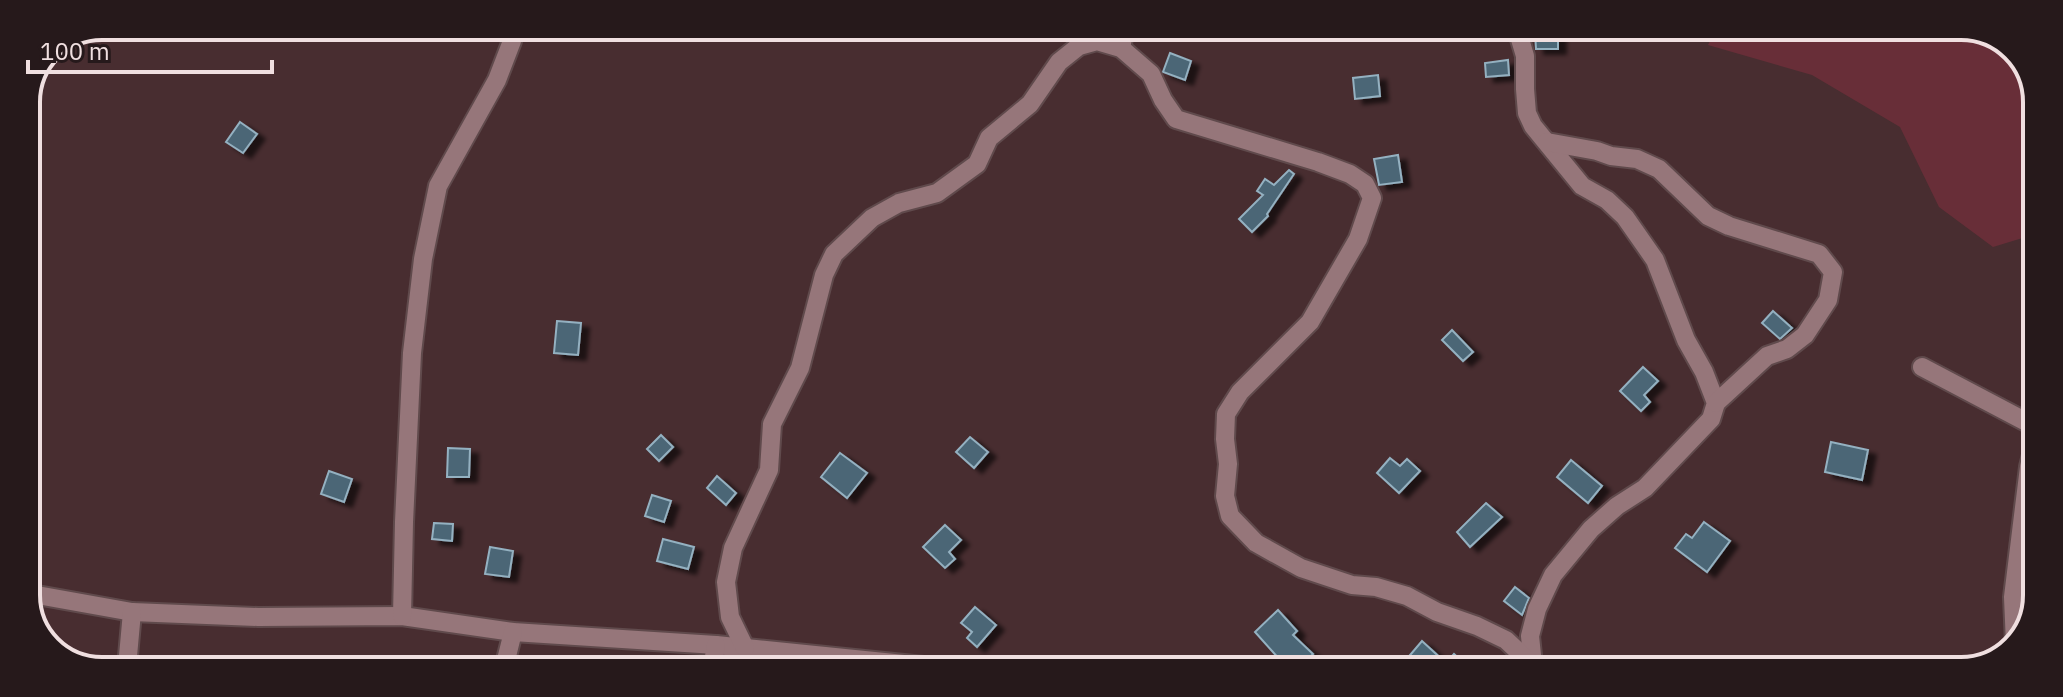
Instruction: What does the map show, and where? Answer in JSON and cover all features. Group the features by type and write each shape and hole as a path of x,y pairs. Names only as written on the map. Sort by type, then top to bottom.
{"street":[{"path":"402,616 412,353 423,259 438,186 497,80 512,40"},
{"path":"1121,48 1123,40"},
{"path":"1520,40 1525,56 1527,113 1533,126 1582,186 1607,200 1625,217 1655,260 1686,340 1704,372 1716,403"},
{"path":"745,648 730,617 726,582 733,548 769,470 772,424 800,368 824,275 834,254 872,218 899,203 937,193 977,164 989,138 1030,104 1059,62 1079,46 1097,41 1121,48 1151,74 1176,119 1350,174 1365,184 1372,198 1358,239 1310,322 1240,392 1226,414 1228,464 1225,496 1230,516 1256,543 1301,568 1352,585 1376,587 1407,596 1437,612 1506,640 1524,657"},
{"path":"1533,657 1530,636 1537,609 1553,575 1591,529 1617,506 1645,488 1711,419 1716,403 1767,356 1787,349 1805,335 1828,300 1833,272 1819,254 1729,226 1708,216 1659,169 1637,159 1547,142"},
{"path":"1922,367 2023,420"},
{"path":"2014,628 2013,597 2023,516"},
{"path":"40,596 132,612 258,617 402,616 513,632 716,645 821,657"},
{"path":"128,657 132,612"},
{"path":"507,657 513,632"},
{"path":"714,657 716,645"}],"shaded area":[{"path":"1710,40 1961,40 1977,42 1996,50 2015,71 2023,98 2023,238 1993,247 1939,207 1900,127 1812,75 1708,45"}],"building":[{"path":"1535,40 1558,40 1558,49 1536,49"},
{"path":"1170,53 1191,61 1185,80 1163,72"},
{"path":"1508,60 1509,75 1486,77 1485,63"},
{"path":"1378,75 1380,96 1355,99 1353,78"},
{"path":"240,122 257,134 243,153 226,142"},
{"path":"1398,155 1402,182 1379,185 1374,159"},
{"path":"1289,170 1294,174 1268,216 1252,232 1239,219 1263,195 1257,191 1265,179 1274,185"},
{"path":"1773,311 1792,328 1780,339 1762,323"},
{"path":"557,321 581,323 578,355 554,353"},
{"path":"1452,330 1473,352 1463,361 1442,340"},
{"path":"1643,367 1658,381 1644,395 1650,402 1641,411 1620,391"},
{"path":"661,435 673,447 659,461 647,449"},
{"path":"970,437 988,452 974,468 956,452"},
{"path":"1831,442 1868,450 1862,480 1825,472"},
{"path":"448,448 470,449 469,477 447,477"},
{"path":"840,453 867,473 847,498 821,477"},
{"path":"1390,458 1400,466 1407,459 1420,471 1399,493 1377,473"},
{"path":"1571,460 1602,486 1588,503 1557,477"},
{"path":"329,471 352,479 344,502 321,494"},
{"path":"717,476 736,493 726,505 707,488"},
{"path":"652,495 671,501 664,522 645,516"},
{"path":"1486,503 1502,517 1470,547 1457,532"},
{"path":"1704,522 1730,541 1707,572 1675,548 1686,534 1692,538"},
{"path":"434,523 453,524 452,541 432,539"},
{"path":"945,525 961,540 949,552 955,559 945,568 923,547"},
{"path":"663,539 694,547 688,569 657,561"},
{"path":"490,547 513,551 509,577 485,574"},
{"path":"1515,587 1529,598 1522,615 1504,601"},
{"path":"975,607 996,625 977,647 967,638 972,632 961,623"},
{"path":"1278,610 1297,631 1293,635 1313,654 1310,657 1277,657 1255,632"},
{"path":"1422,641 1439,657 1408,657"}]}
